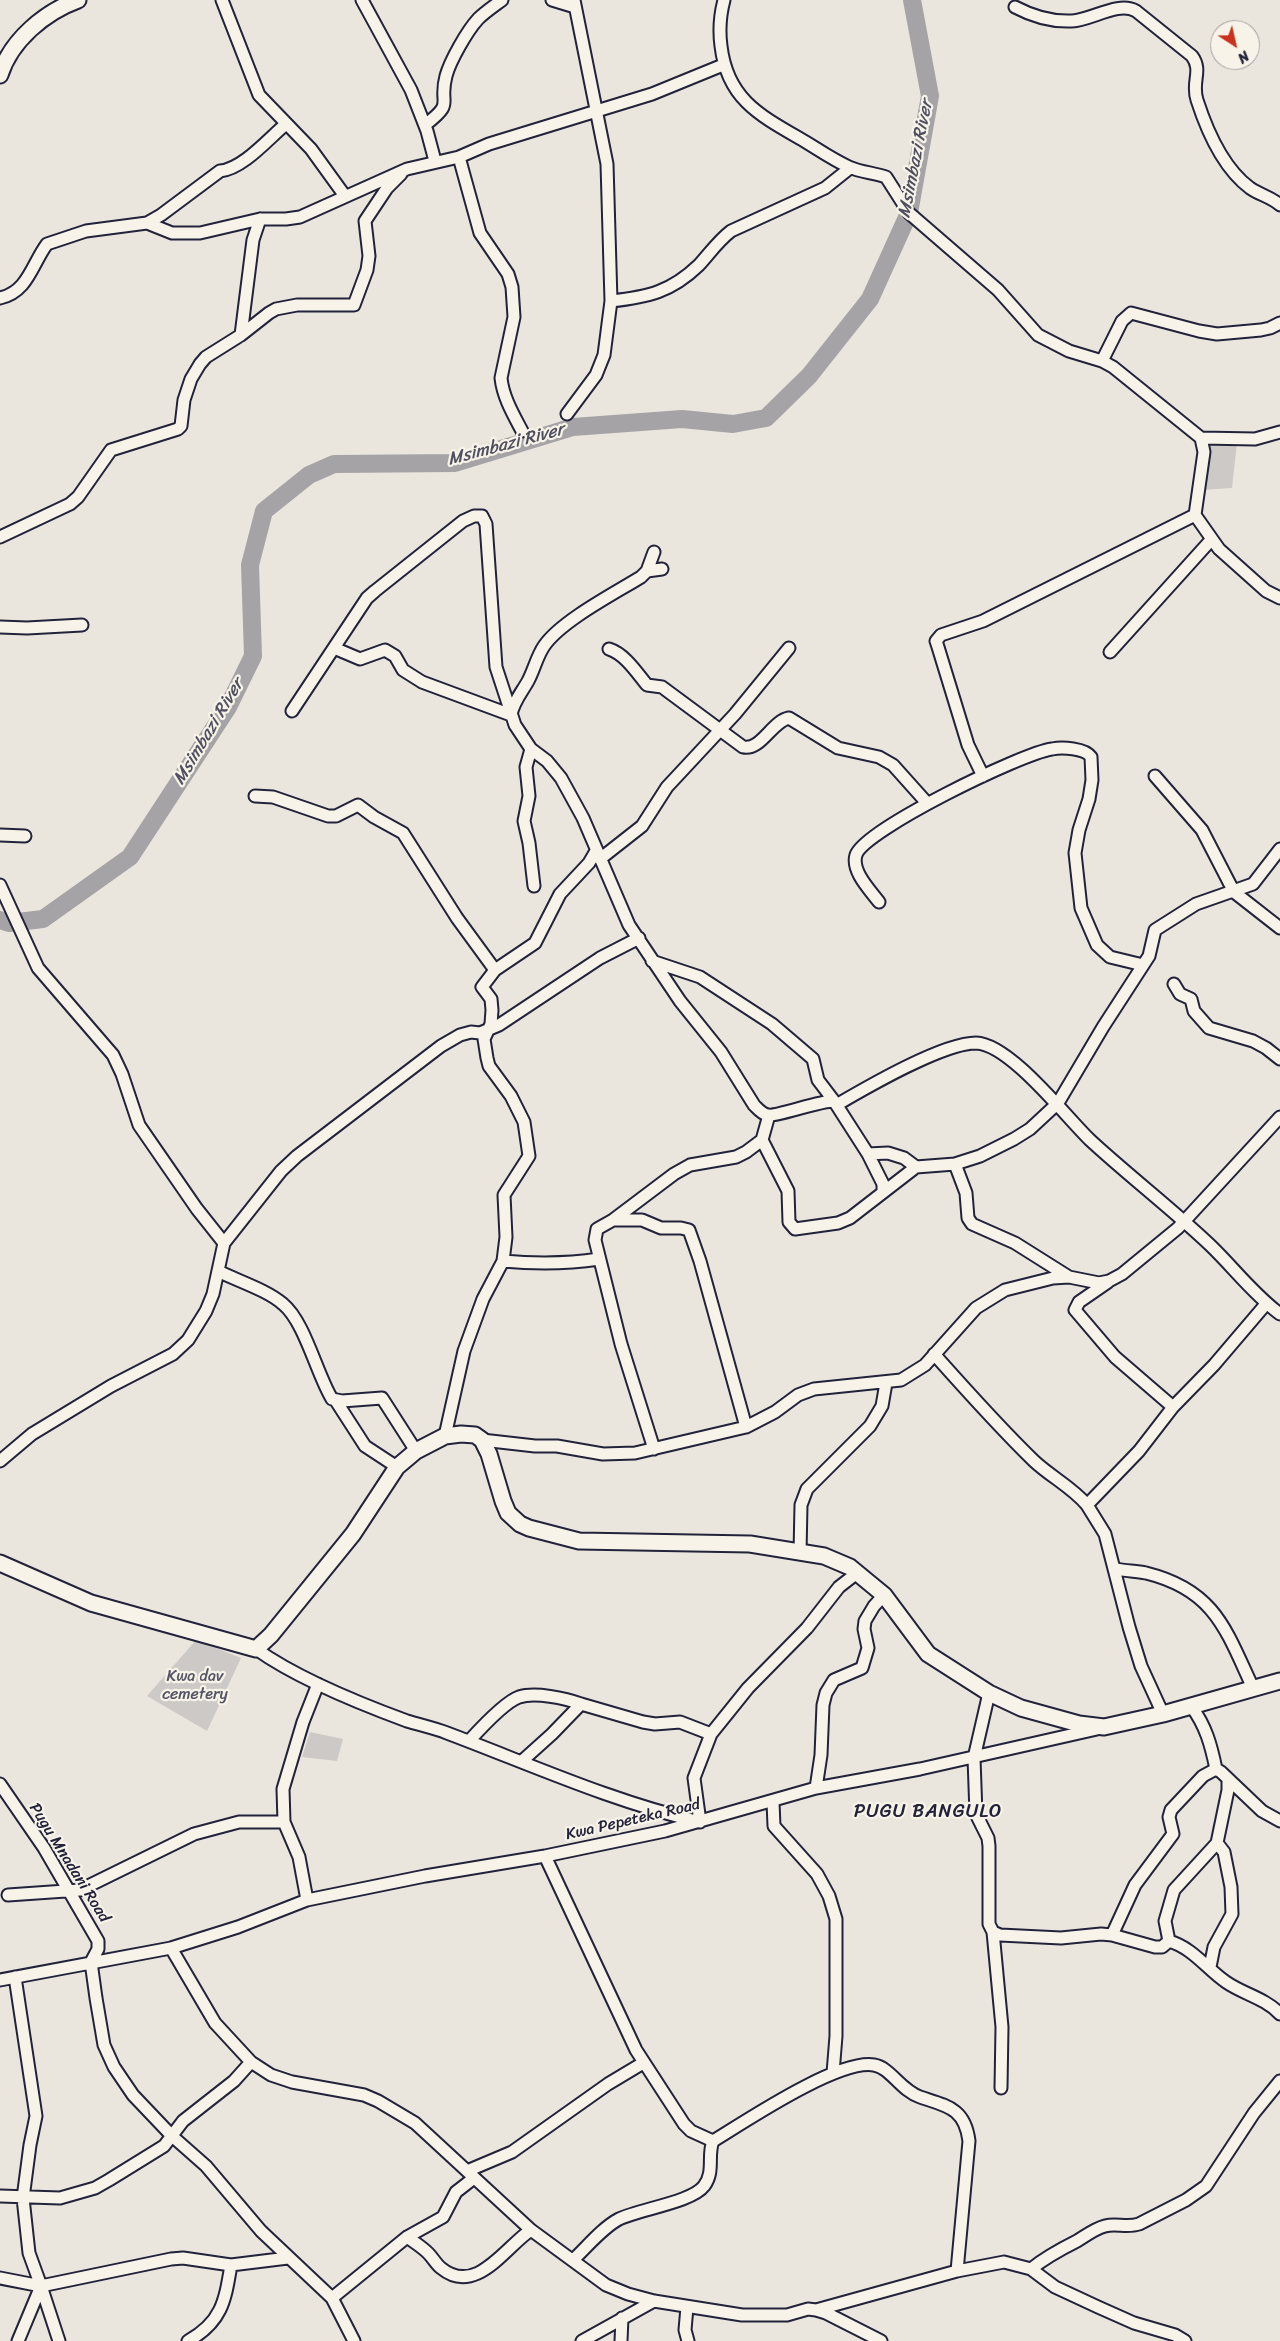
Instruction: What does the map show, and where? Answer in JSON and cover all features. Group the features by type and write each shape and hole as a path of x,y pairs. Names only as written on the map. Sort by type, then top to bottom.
{"street":[{"path":"0,75 9,56 25,34 64,5 78,0"},
{"path":"222,0 258,95 311,149 345,196"},
{"path":"362,0 411,90 425,125 434,162"},
{"path":"425,125 442,111 445,101 446,76 472,28 479,18 502,0"},
{"path":"552,0 575,3 598,110 608,182 611,302 604,355 596,374 567,414"},
{"path":"724,0 721,14 720,41 723,65 738,94 756,110 850,168 886,177 909,213 998,290 1045,340 1069,351 1102,361 1201,438 1255,438 1280,432"},
{"path":"1015,7 1026,13 1057,21 1073,21 1126,7 1136,11 1192,56 1196,64 1197,75 1194,88 1204,120 1232,172 1252,189 1280,205"},
{"path":"147,223 172,233 200,233 260,219 286,220 300,217 407,169 459,157 489,144 652,94 723,65"},
{"path":"0,298 19,290 28,279 47,244 86,232 147,223 161,215 220,171 228,170 250,156 286,124"},
{"path":"459,157 480,232 508,274 512,287 514,317 501,378 502,388 509,407 522,431"},
{"path":"611,302 640,298 663,291 697,266 720,240 731,231 825,188 850,168"},
{"path":"0,537 70,504 78,497 111,450 178,429 181,426 184,400 191,379 200,364 214,352 276,309 297,305 354,305 367,270 369,256 365,221 390,183 407,169"},
{"path":"241,335 253,240 260,219"},
{"path":"1102,361 1122,322 1131,313 1217,334 1270,328 1280,323"},
{"path":"1201,438 1204,452 1196,515 1211,540 1266,591 1280,598"},
{"path":"292,711 375,591 463,520 479,515 482,516 486,524 496,667 514,725 531,749 556,770 568,789 626,918 652,961 680,1001 721,1052 754,1105 761,1112 769,1115 815,1103 836,1102 939,1053 976,1043 996,1049 1058,1103 1090,1140 1184,1221 1266,1304 1280,1314"},
{"path":"983,776 968,745 936,641 941,635 983,621 1196,515"},
{"path":"1110,652 1211,540"},
{"path":"511,715 514,705 529,680 546,643 582,613 641,577 647,570 654,552"},
{"path":"647,570 662,569"},
{"path":"0,627 27,628 82,625"},
{"path":"334,648 360,659 385,650 389,651 395,656 403,670 422,682 511,715"},
{"path":"445,1436 464,1351 484,1299 503,1261 506,1237 504,1195 527,1161 529,1148 524,1122 511,1096 489,1066 484,1043 492,1017 491,999 482,987 494,970 535,943 560,894 589,863 642,826 667,786 720,730 789,648"},
{"path":"609,649 615,651 648,685 662,687 747,748 785,719 794,720 838,748 879,757 893,764 927,803"},
{"path":"879,902 857,870 856,855 870,839 927,803 983,776 1051,749 1061,748 1090,754 1092,766 1091,788 1075,853 1081,908 1098,945 1110,957 1143,965"},
{"path":"531,749 526,767 529,796 524,821 529,843 534,886"},
{"path":"1155,776 1202,830 1234,892 1280,928"},
{"path":"255,796 273,796 328,816 336,816 358,805 374,817 398,830 410,844 457,918 494,970"},
{"path":"0,836 25,836"},
{"path":"762,1140 788,1191 790,1222 795,1230 838,1223 850,1218 916,1167 955,1164 993,1151 1030,1129 1058,1103 1143,965 1151,950 1155,930 1196,904 1253,884 1280,849"},
{"path":"0,885 38,968 113,1055 122,1074 139,1125 197,1209 224,1243"},
{"path":"0,1461 32,1434 111,1386 173,1354 188,1340 206,1311 224,1243 280,1171 297,1156 441,1046 460,1035 488,1030 520,1013 600,958 639,938"},
{"path":"652,961 700,978 772,1024 813,1059 818,1080 836,1102 868,1154 883,1184 883,1191"},
{"path":"1174,984 1180,994 1190,999 1194,1011 1209,1028 1253,1041 1266,1048 1280,1060"},
{"path":"654,1449 621,1344 599,1259 595,1240 596,1230 613,1220 674,1174 690,1165 736,1157 762,1140 769,1115"},
{"path":"1173,1407 1115,1357 1075,1310 1080,1302 1122,1274 1170,1236 1280,1117"},
{"path":"868,1154 888,1153 904,1158 916,1167"},
{"path":"955,1164 966,1193 968,1218 972,1224 1015,1243 1068,1278"},
{"path":"613,1220 642,1220 661,1228 689,1230 746,1427"},
{"path":"503,1261 558,1264 599,1259"},
{"path":"218,1271 283,1303 314,1358 330,1395 336,1401 365,1446 397,1468"},
{"path":"482,1440 535,1446 557,1446 603,1454 635,1454 746,1427 775,1412 798,1395 814,1389 901,1380 916,1372 976,1308 1005,1290 1053,1278 1099,1282 1109,1281"},
{"path":"1087,1505 1139,1451 1173,1407 1214,1366 1266,1304"},
{"path":"934,1354 976,1402 1036,1462 1071,1489 1087,1505 1106,1534 1116,1569 1120,1596 1139,1658 1163,1714"},
{"path":"800,1552 801,1505 807,1489 870,1426 882,1406 886,1383"},
{"path":"336,1401 382,1398 416,1451"},
{"path":"256,1649 271,1635 353,1534 397,1468 416,1451 445,1436 461,1434 475,1435 482,1440 489,1454 498,1487 508,1513 520,1524 579,1541 750,1544 824,1556 850,1567 884,1595 928,1654 989,1693 1021,1708 1079,1724 1104,1727 1163,1714 1280,1682"},
{"path":"0,1563 91,1603 256,1649 275,1662 318,1684 408,1721 469,1741 618,1799 700,1822 694,1778 712,1734 748,1688 807,1628 839,1587 857,1573"},
{"path":"1116,1569 1155,1576 1189,1589 1200,1596 1213,1610 1228,1635 1254,1688"},
{"path":"816,1788 821,1755 823,1705 826,1693 834,1680 862,1668 868,1648 864,1629 865,1621 874,1606 884,1595"},
{"path":"307,1900 299,1857 284,1822 283,1789 303,1722 318,1684"},
{"path":"989,1693 974,1758 976,1814 988,1838 989,1846 989,1924 993,1932 1002,2027 1001,2088"},
{"path":"469,1741 481,1727 519,1697 555,1697 643,1722 680,1722 712,1734"},
{"path":"522,1761 552,1734 580,1704"},
{"path":"1191,1706 1205,1727 1216,1769 1262,1811 1280,1821"},
{"name":"Kwa Pepeteka Road","path":"0,1980 171,1948 238,1927 307,1900 425,1876 545,1856 700,1822 816,1788 974,1758 1104,1727"},
{"path":"1112,1935 1135,1885 1173,1834 1169,1817 1172,1810 1203,1776 1216,1769"},
{"path":"1169,1941 1165,1921 1174,1890 1216,1843 1228,1790 1228,1781"},
{"name":"Pugu Mnadani Road","path":"0,1784 44,1848 98,1941 98,1949 91,1962"},
{"path":"773,1802 774,1826 817,1874 829,1896 836,1919 836,2045 833,2073"},
{"path":"8,1895 80,1890 194,1834 239,1822 284,1822"},
{"path":"1210,1967 1214,1948 1232,1914 1231,1887 1224,1852 1216,1843"},
{"path":"545,1856 643,2063 684,2124 692,2131 714,2141"},
{"path":"993,1932 1045,1938 1112,1935 1155,1947 1162,1947 1169,1941"},
{"path":"1169,1941 1181,1946 1210,1967 1228,1984 1265,2002 1280,2014"},
{"path":"171,1948 215,2023 251,2062 271,2075 292,2082 364,2095 378,2100 424,2129 470,2175 531,2230 606,2285 628,2294 654,2301 763,2316 787,2315 808,2309 816,2310 881,2341"},
{"path":"91,1962 104,2045 108,2057 133,2094 172,2136 206,2166 261,2231 332,2298 354,2341"},
{"path":"15,1977 36,2116 30,2145 24,2198 29,2253 42,2286 59,2341"},
{"path":"0,2196 60,2198 95,2188 164,2146 186,2118 234,2081 251,2062"},
{"path":"332,2298 407,2236 443,2217 456,2192 470,2175 512,2152 608,2084 643,2063"},
{"path":"714,2141 770,2106 833,2073 866,2065 875,2065 889,2073 910,2093 952,2108 965,2121 969,2141 957,2271"},
{"path":"1031,2269 1059,2249 1095,2229 1113,2224 1131,2226 1139,2224 1195,2194 1214,2176 1254,2113 1280,2081"},
{"path":"573,2260 614,2222 692,2195 701,2190 710,2175 714,2141"},
{"path":"407,2236 427,2252 443,2270 456,2275 470,2276 494,2264 516,2241 531,2230"},
{"path":"0,2278 42,2286 171,2259 183,2258 231,2265 288,2258"},
{"path":"816,2310 957,2271 1004,2262 1031,2269 1055,2287 1098,2308 1134,2323 1175,2335 1185,2341"},
{"path":"188,2341 207,2328 221,2310 231,2265"},
{"path":"18,2341 42,2286"},
{"path":"582,2341 654,2301"},
{"path":"688,2307 685,2330 688,2341"},
{"path":"621,2341 622,2318"}],"green space":[{"path":"1206,443 1237,443 1232,488 1202,490"},
{"name":"Kwa dav cemetery","path":"196,1640 241,1658 207,1731 147,1696"},
{"path":"310,1732 343,1739 337,1761 302,1757"}],"waterway":[{"name":"Msimbazi River","path":"0,920 9,923 43,919 130,857 228,707 253,656 250,565 264,511 309,475 334,464 455,463 573,427 682,419 733,424 766,418 809,376 870,299 909,213 930,96 912,0"}],"district":[{"name":"PUGU BANGULO","path":"928,1812"}]}
